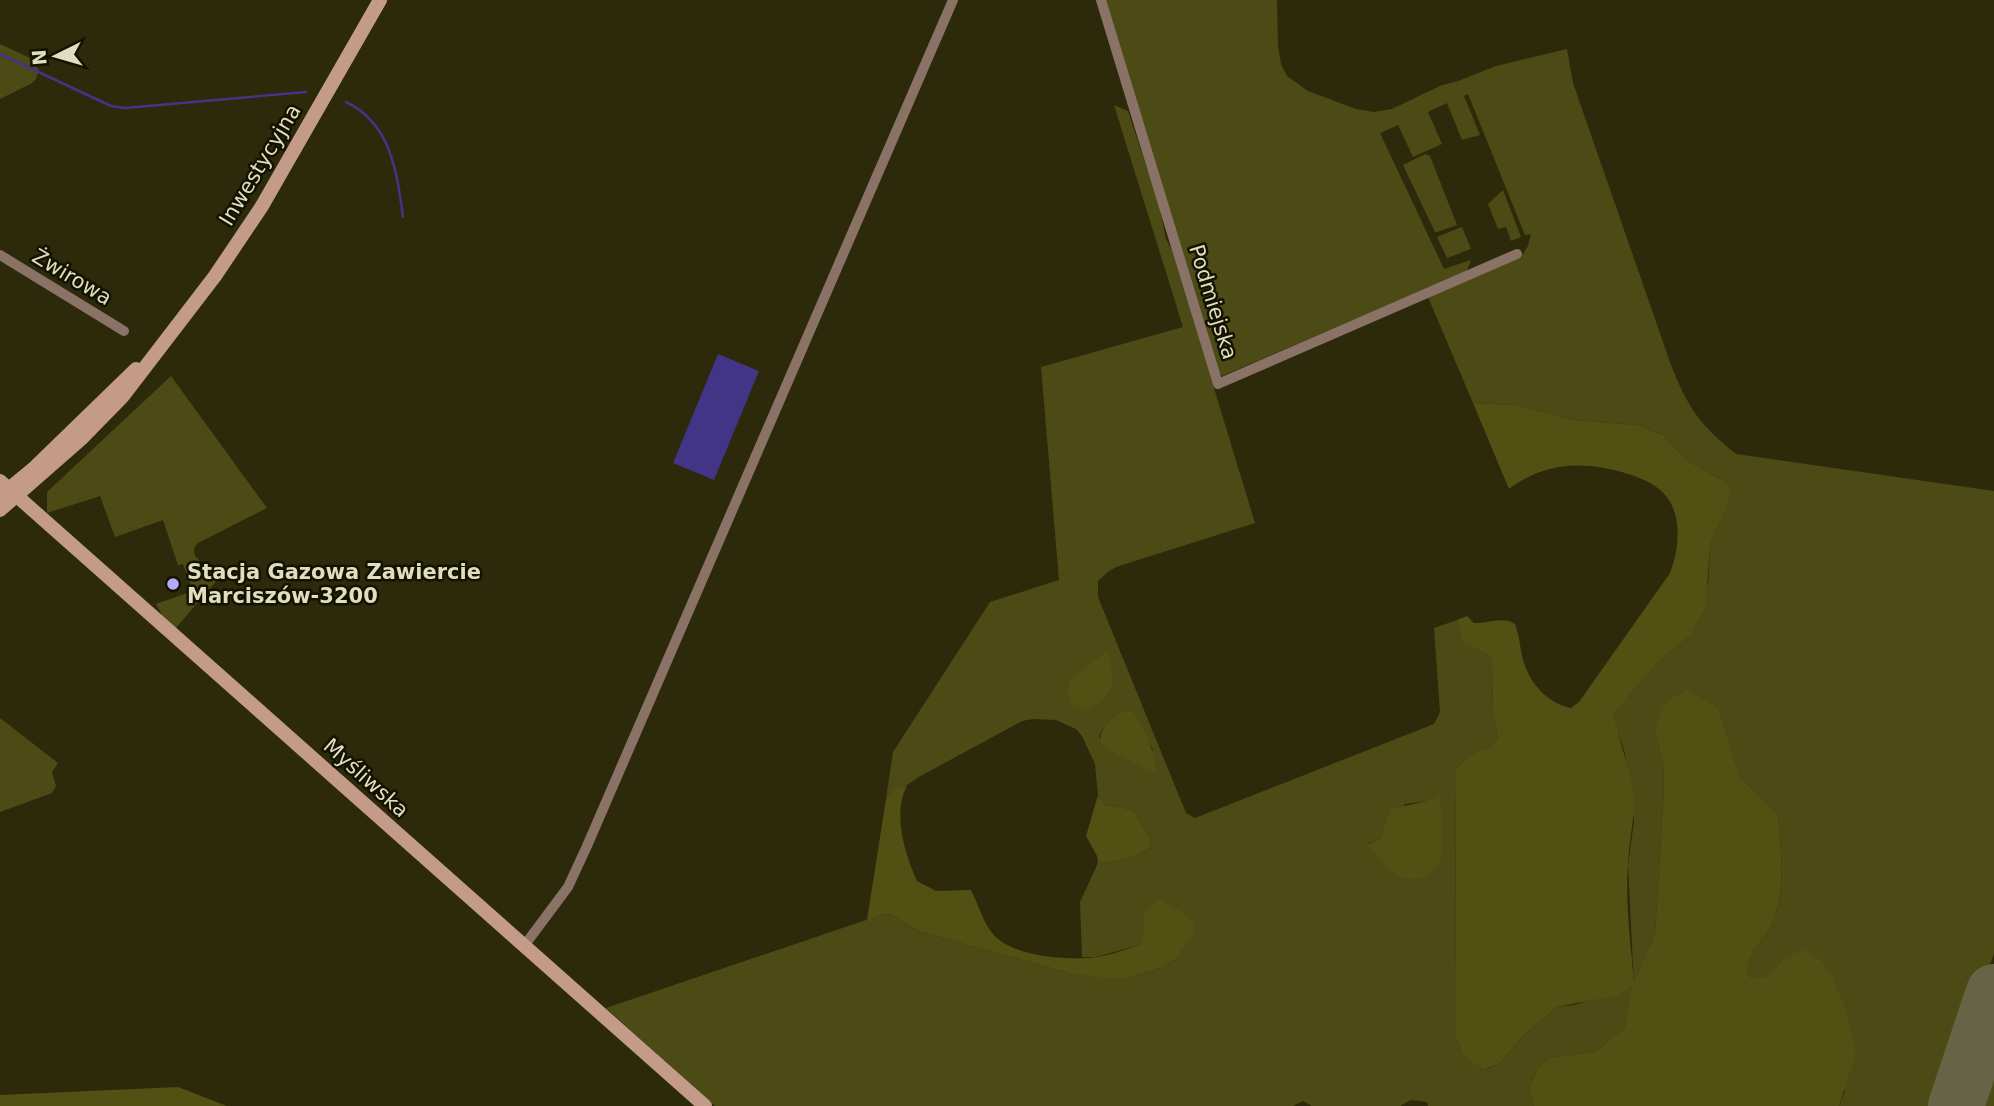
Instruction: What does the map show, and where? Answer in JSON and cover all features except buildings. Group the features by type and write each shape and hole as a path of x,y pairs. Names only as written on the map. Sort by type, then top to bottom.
{"street":[{"name":"Inwestycyjna","path":"0,510 7,491 123,396 215,276 262,206 380,0"},
{"path":"524,946 568,887 587,846 953,0"},
{"name":"Podmiejska","path":"1101,0 1218,384 1517,254"},
{"name":"Żwirowa","path":"0,256 124,331"},
{"name":"Myśliwska","path":"7,491 705,1106"}],"shaded area":[{"path":"1105,0 1277,0 1278,46 1281,64 1287,76 1308,91 1356,109 1374,112 1392,109 1442,85 1496,66 1567,49 1573,83 1671,365 1696,415 1713,434 1736,454 1994,491 1994,953 1943,1106 1839,1106 1845,1091 1783,959 1766,978 1752,978 1747,973 1754,950 1771,926 1778,906 1782,867 1778,814 1740,777 1719,709 1655,733 1663,764 1664,787 1655,934 1634,986 1628,865 1634,821 1625,753 1616,727 1614,711 1659,661 1689,637 1708,583 1711,541 1729,484 1686,460 1663,435 1637,425 1574,420 1515,405 1473,403 1428,297 1521,257 1531,234 1525,235 1468,94 1464,96 1480,135 1462,140 1447,103 1428,112 1442,144 1413,157 1398,125 1380,133 1444,269 1471,260 1467,271 1222,376 1218,371"},
{"path":"0,44 30,58 39,70 32,83 0,99"},
{"path":"1114,105 1128,111 1255,523 1116,567 1098,581 1098,597 1186,813 1195,818 1434,724 1440,712 1434,628 1457,620 1464,643 1489,655 1492,664 1493,714 1498,737 1492,746 1473,753 1456,768 1455,1036 1464,1057 1485,1070 1500,1063 1523,1036 1557,1007 1574,1005 1634,986 1624,1028 1596,1051 1550,1058 1538,1067 1528,1090 1534,1106 1428,1106 1427,1102 1411,1100 1400,1106 1312,1106 1303,1101 1293,1106 715,1106 606,1008 887,913 921,932 1069,973 1134,976 1161,968 1174,960 1144,912 1144,933 1140,945 1096,957 1082,957 1080,902 1098,863 1125,859 1151,848 1150,838 1135,812 1105,805 1098,795 1095,764 1076,729 1056,720 1022,721 917,778 886,799 893,752 990,602 1059,580 1041,367 1183,327","holes":["1122,711 1133,711 1153,750 1137,765 1099,737 1108,722","1439,795 1383,861 1368,844 1381,838 1405,804 1428,801"]},
{"path":"1425,154 1430,156 1457,225 1437,232 1403,165"},
{"path":"1503,190 1521,237 1511,241 1506,227 1498,229 1488,204"},
{"path":"1462,227 1471,249 1447,258 1437,237"},
{"path":"718,354 759,371 714,480 673,463"},
{"path":"171,376 267,508 198,543 194,548 195,556 218,579 175,629 164,619 156,604 193,591 183,564 178,565 163,520 115,537 100,496 47,513 47,492"},
{"path":"1473,403 1515,405 1574,420 1637,425 1663,435 1686,460 1729,484 1729,500 1711,541 1705,608 1689,637 1659,661 1614,712 1633,790 1627,894 1634,983 1655,934 1664,787 1663,764 1655,733 1660,714 1668,700 1687,690 1719,709 1740,777 1778,814 1782,867 1778,906 1771,926 1754,950 1747,973 1752,978 1765,978 1783,959 1804,950 1821,960 1829,971 1846,1010 1856,1054 1839,1106 1534,1106 1528,1090 1538,1067 1550,1058 1596,1051 1624,1028 1633,986 1617,995 1557,1007 1523,1036 1500,1063 1484,1070 1464,1057 1455,1036 1456,768 1473,753 1492,746 1498,737 1493,714 1492,664 1489,655 1463,643 1457,620 1467,616 1474,623 1501,620 1515,624 1524,663 1531,679 1541,692 1555,702 1571,708 1579,702 1670,573 1676,554 1678,533 1675,512 1661,491 1643,480 1612,470 1581,465 1566,466 1536,473 1509,489"},
{"path":"1107,651 1112,678 1104,699 1087,710 1072,706 1068,693 1069,680"},
{"path":"1122,711 1133,711 1141,725 1151,748 1155,772 1101,745 1101,735 1106,725"},
{"path":"0,718 58,763 52,772 56,786 52,793 0,812"},
{"path":"907,786 900,821 908,859 917,881 936,891 971,890 989,929 1002,942 1013,948 1042,956 1086,958 1108,955 1140,945 1144,933 1144,912 1159,900 1180,911 1193,922 1193,935 1174,960 1161,968 1113,979 1069,973 921,932 887,913 867,920 886,799 896,788"},
{"path":"1440,794 1442,850 1437,866 1426,876 1418,878 1410,879 1394,873 1367,845 1381,838 1390,809 1427,801"},
{"path":"1098,795 1105,805 1135,812 1150,838 1151,848 1125,859 1098,863 1086,836"},
{"path":"1994,1030 1994,1106 1969,1106"},
{"path":"178,1087 227,1106 0,1106 0,1095"}],"waterway":[{"path":"0,54 111,106 125,108 306,92"},
{"path":"346,102 361,111 382,136 394,167 403,217"}],"runway":[{"path":"1956,1106 1994,992"}],"place":[{"name":"Stacja Gazowa Zawiercie Marciszów-3200","path":"173,584"}]}
